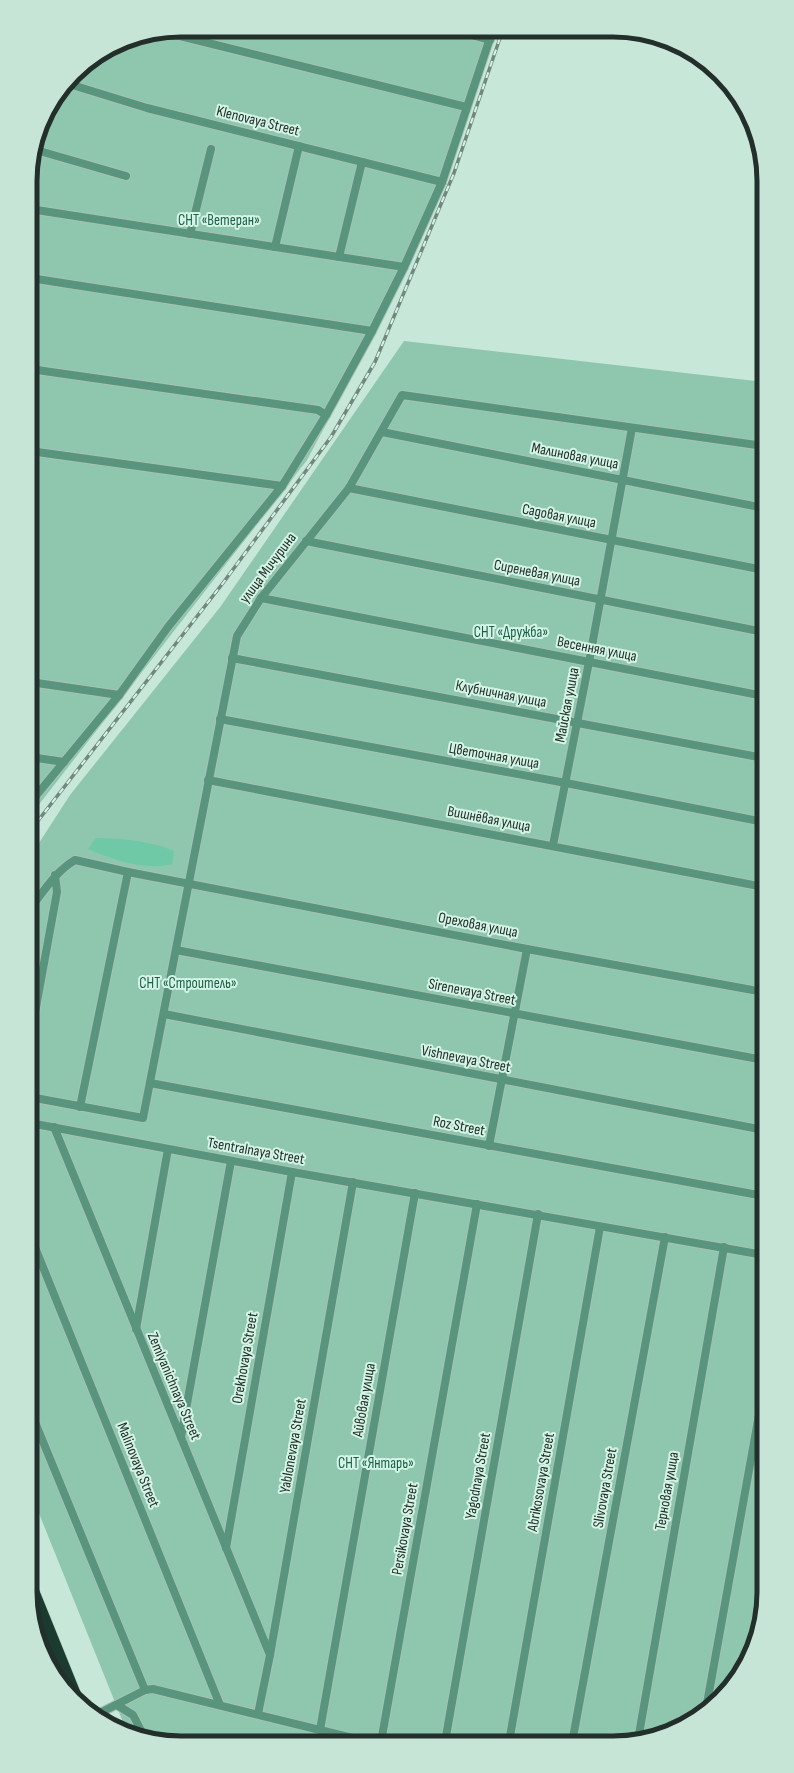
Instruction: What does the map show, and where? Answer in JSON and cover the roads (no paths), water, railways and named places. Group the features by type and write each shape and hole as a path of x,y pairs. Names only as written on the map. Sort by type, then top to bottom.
{"highway":[{"path":"37,1599 72,1686"}],"street":[{"path":"185,37 466,107"},
{"path":"479,37 490,40"},
{"path":"37,794 118,695 168,627 282,486 326,416 404,267 442,182 491,37"},
{"name":"Klenovaya Street","path":"74,85 147,108 442,182"},
{"path":"275,247 300,146"},
{"path":"190,234 211,149"},
{"path":"40,151 126,176"},
{"path":"339,257 362,162"},
{"path":"37,210 404,267"},
{"path":"37,279 372,330"},
{"path":"37,370 318,410 326,416"},
{"name":"улица Мичурина","path":"80,1107 143,1118 237,636 261,598 348,488 382,432 402,395 632,428"},
{"path":"632,428 757,445"},
{"name":"Майская улица","path":"553,845 578,723 600,600 624,480 632,428"},
{"name":"Малиновая улица","path":"382,432 757,507"},
{"path":"37,452 282,486"},
{"name":"Садовая улица","path":"348,488 757,569"},
{"name":"Сиреневая улица","path":"306,541 757,631"},
{"name":"Весенняя улица","path":"261,598 757,695"},
{"name":"Клубничная улица","path":"232,658 757,757"},
{"path":"37,683 118,695"},
{"name":"Цветочная улица","path":"220,719 566,783 757,821"},
{"path":"37,758 64,762"},
{"name":"Вишнёвая улица","path":"208,780 553,845 757,886"},
{"name":"Ореховая улица","path":"37,899 55,875 63,867 75,860 188,884 527,949 757,991"},
{"path":"37,1099 80,1107 128,872"},
{"path":"37,1002 57,892 55,875"},
{"path":"489,1146 527,949"},
{"name":"Sirenevaya Street","path":"176,950 515,1015 757,1059"},
{"name":"Vishnevaya Street","path":"164,1014 501,1081 757,1129"},
{"name":"Roz Street","path":"150,1083 757,1195"},
{"name":"Tsentralnaya Street","path":"37,1124 292,1172 757,1254"},
{"name":"Zemlyanichnaya Street","path":"54,1127 270,1655"},
{"path":"136,1330 168,1149"},
{"path":"181,1437 231,1161"},
{"name":"Orekhovaya Street","path":"226,1549 292,1172"},
{"name":"Yablonevaya Street","path":"258,1714 270,1655 353,1182"},
{"name":"Айвовая улица","path":"320,1730 416,1193"},
{"name":"Persikovaya Street","path":"382,1736 477,1204"},
{"name":"Yagodnaya Street","path":"446,1736 538,1214"},
{"name":"Abrikosovaya Street","path":"510,1736 600,1227"},
{"name":"Slivovaya Street","path":"573,1736 665,1238"},
{"name":"Терновая улица","path":"639,1733 724,1247"},
{"name":"Malinovaya Street","path":"37,1252 220,1705"},
{"path":"37,1426 149,1689"},
{"path":"708,1700 757,1426"},
{"path":"101,1712 149,1689 258,1714 342,1736"},
{"path":"116,1705 133,1715 141,1730"}],"railway":[{"path":"37,822 223,583 331,437 375,362 454,173 500,37"}],"park label":[{"name":"СНТ «Ветеран»","path":"219,220"},
{"name":"СНТ «Дружба»","path":"511,632"},
{"name":"СНТ «Строитель»","path":"188,983"},
{"name":"СНТ «Янтарь»","path":"376,1463"}]}
